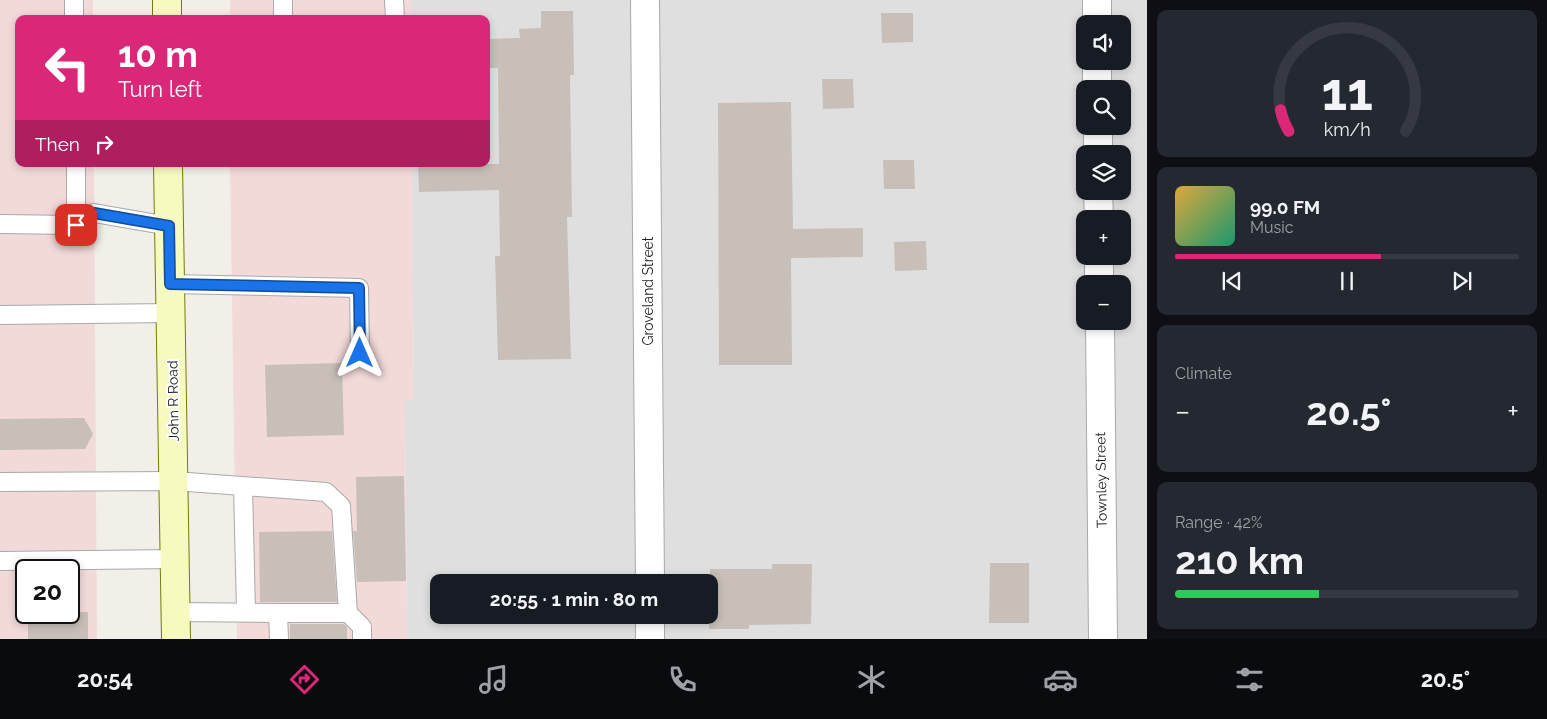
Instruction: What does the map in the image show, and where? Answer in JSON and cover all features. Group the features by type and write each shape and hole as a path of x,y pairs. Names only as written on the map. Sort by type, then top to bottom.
{"main road":[{"path":"167,0 167,15"},
{"name":"John R Road","path":"168,167 176,639"}],"street":[{"name":"Groveland Street","path":"645,0 650,574"},
{"path":"1096,0 1097,15"},
{"name":"Townley Street","path":"1100,330 1103,639"},
{"path":"650,624 650,639"}],"lane":[{"path":"74,0 74,15"},
{"path":"283,0 283,15"},
{"path":"394,0 395,15"},
{"path":"76,167 76,225"},
{"path":"0,224 76,225 94,213 169,226"},
{"path":"170,284 359,288 360,353"},
{"path":"0,315 171,313"},
{"path":"0,482 174,482 326,492 342,506 348,613 362,627 362,639"},
{"path":"243,486 246,612"},
{"path":"0,561 174,559"},
{"path":"175,612 348,613"},
{"path":"278,613 279,639"}],"shaded area":[{"path":"0,0 93,0 93,15 15,15 15,167 94,167 97,639 0,639"},
{"path":"230,0 411,0 411,15 230,15"},
{"path":"411,0 1147,0 1147,639 407,639 405,401 414,400 412,167 490,167 490,15 411,15"},
{"path":"230,167 412,167 414,400 405,401 407,639 237,639"}],"building":[{"path":"541,11 573,11 574,75 570,75 572,217 567,217 571,359 498,360 495,256 500,256 499,190 419,192 418,167 490,167 490,164 499,164 498,68 490,68 490,39 520,38 519,29 541,28"},
{"path":"881,13 913,13 913,42 882,43"},
{"path":"822,79 853,79 854,108 823,109"},
{"path":"791,102 793,229 863,228 863,257 791,258 792,365 719,365 718,103"},
{"path":"883,160 914,160 915,189 884,189"},
{"path":"926,241 927,270 895,271 894,242"},
{"path":"342,363 344,435 267,437 265,365"},
{"path":"84,418 93,434 85,449 0,450 0,419"},
{"path":"404,476 406,581 357,582 353,531 357,531 356,477"},
{"path":"332,531 337,602 260,602 259,532"},
{"path":"990,563 1029,563 1029,623 989,623"},
{"path":"772,564 812,564 811,624 749,625 749,629 709,629 709,624 718,624 718,574 710,574 710,569 772,569"},
{"path":"80,612 88,612 88,639 28,639 28,624 80,624"},
{"path":"290,624 344,624 347,627 347,639 290,639"}],"route":[{"path":"76,225 94,213 169,226 170,284 359,288 360,353"}]}
